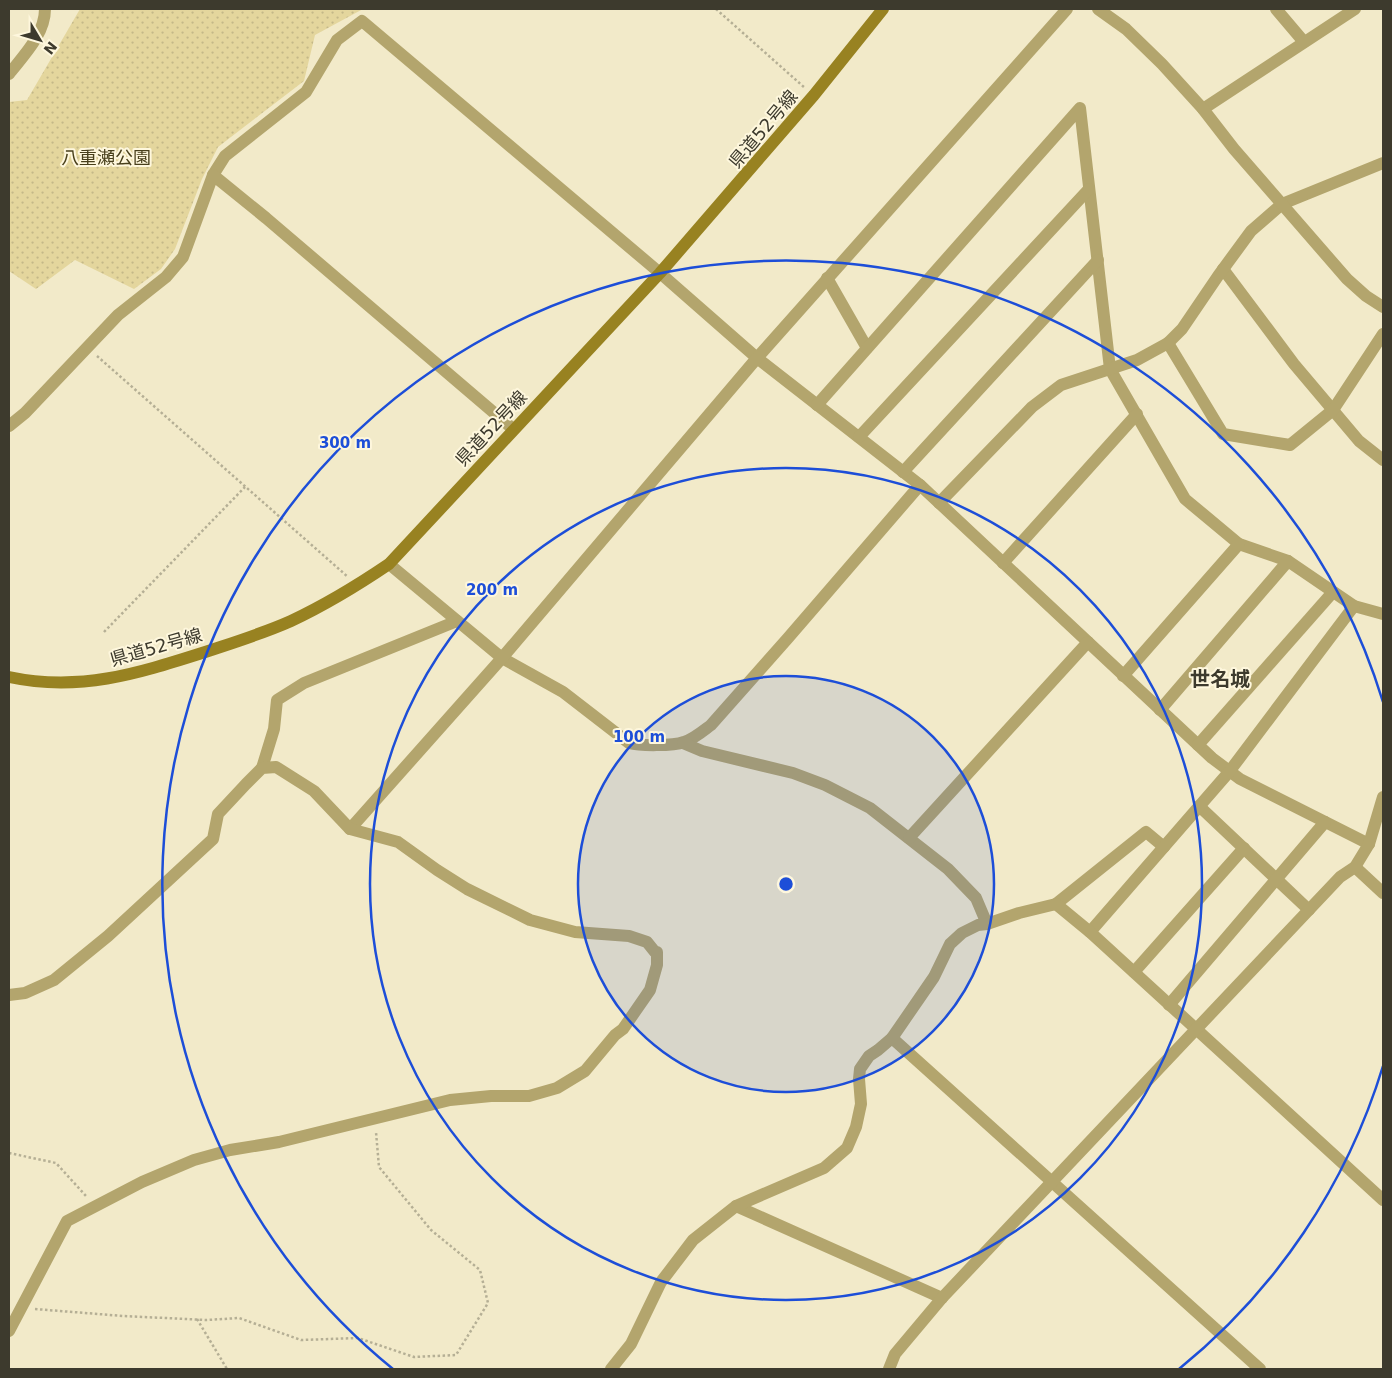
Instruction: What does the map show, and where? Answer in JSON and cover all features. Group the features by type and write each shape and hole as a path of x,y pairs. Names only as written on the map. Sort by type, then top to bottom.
{"main road":[{"name":"県道52号線","path":"9,677 57,682 96,681 142,672 256,635 318,607 389,564 660,273 814,95 883,9"}],"street":[{"path":"9,74 31,46 40,30 45,9"},
{"path":"350,829 502,658 757,358 1067,9"},
{"path":"1098,9 1126,29 1162,64 1203,109 1234,149 1347,279 1366,296 1383,307"},
{"path":"1276,9 1304,42"},
{"path":"1203,109 1354,9"},
{"path":"9,426 25,413 118,315 166,277 184,257 213,175 224,156 306,92 337,40 362,21 660,273 757,358 920,485 1160,710 1229,772 1369,844"},
{"path":"816,405 1080,108 1110,369 1185,499 1239,544 1288,561 1354,606 1383,614"},
{"path":"939,503 1032,407 1061,385 1137,360 1168,344 1182,329 1251,232 1282,204 1383,163"},
{"path":"213,175 513,429"},
{"path":"859,438 1090,189"},
{"path":"903,472 1098,260"},
{"path":"1223,269 1294,364 1332,410 1359,441 1383,460"},
{"path":"827,278 867,348"},
{"path":"1168,344 1223,434 1290,445 1332,410 1383,334"},
{"path":"1003,563 1136,414"},
{"path":"389,564 502,658 563,692 629,743 638,746 683,743 697,736 711,724 920,485"},
{"path":"1124,676 1239,544"},
{"path":"1160,710 1288,561"},
{"path":"1198,745 1333,592"},
{"path":"1090,932 1229,772 1354,606"},
{"path":"9,995 25,993 54,980 108,936 213,839 218,814 262,768 274,729 277,700 304,683 457,621"},
{"path":"909,838 1088,642"},
{"path":"683,743 702,751 793,773 825,785 870,808 948,869 976,898 987,924"},
{"path":"9,1331 67,1221 95,1206 142,1182 194,1160 230,1150 279,1142 450,1100 491,1096 529,1096 557,1088 585,1071 615,1035 623,1029 650,990 657,964 657,952 647,942 629,936 575,932 530,920 467,889 398,842 350,829 314,791 276,767 262,768"},
{"path":"888,1369 895,1354 942,1298 1340,877 1355,867 1369,844 1383,797"},
{"path":"1199,806 1309,910"},
{"path":"1169,1005 1325,822"},
{"path":"613,1369 631,1344 661,1282 694,1240 736,1206 824,1168 847,1148 856,1127 861,1104 860,1069 869,1056 892,1038 934,977 950,944 962,933 978,925 1056,904 1146,832 1164,847"},
{"path":"1134,972 1244,848"},
{"path":"1355,867 1383,893"},
{"path":"1056,904 1090,932 1383,1200"},
{"path":"892,1038 1260,1369"},
{"path":"736,1206 942,1298"}],"path":[{"path":"716,9 814,95"},
{"path":"87,348 356,585"},
{"path":"104,632 245,487"},
{"path":"20,1309 197,1320 239,1318 301,1340 358,1338 414,1357 456,1355 488,1303 480,1270 431,1230 379,1167 375,1118"},
{"path":"9,1153 56,1163 95,1206"},
{"path":"197,1320 227,1369"}],"green space":[{"name":"八重瀬公園","path":"80,9 363,9 315,35 304,81 218,147 202,179 175,249 161,269 134,289 75,260 36,289 9,271 9,102 27,100"}],"district":[{"name":"世名城","path":"1220,679"}]}
